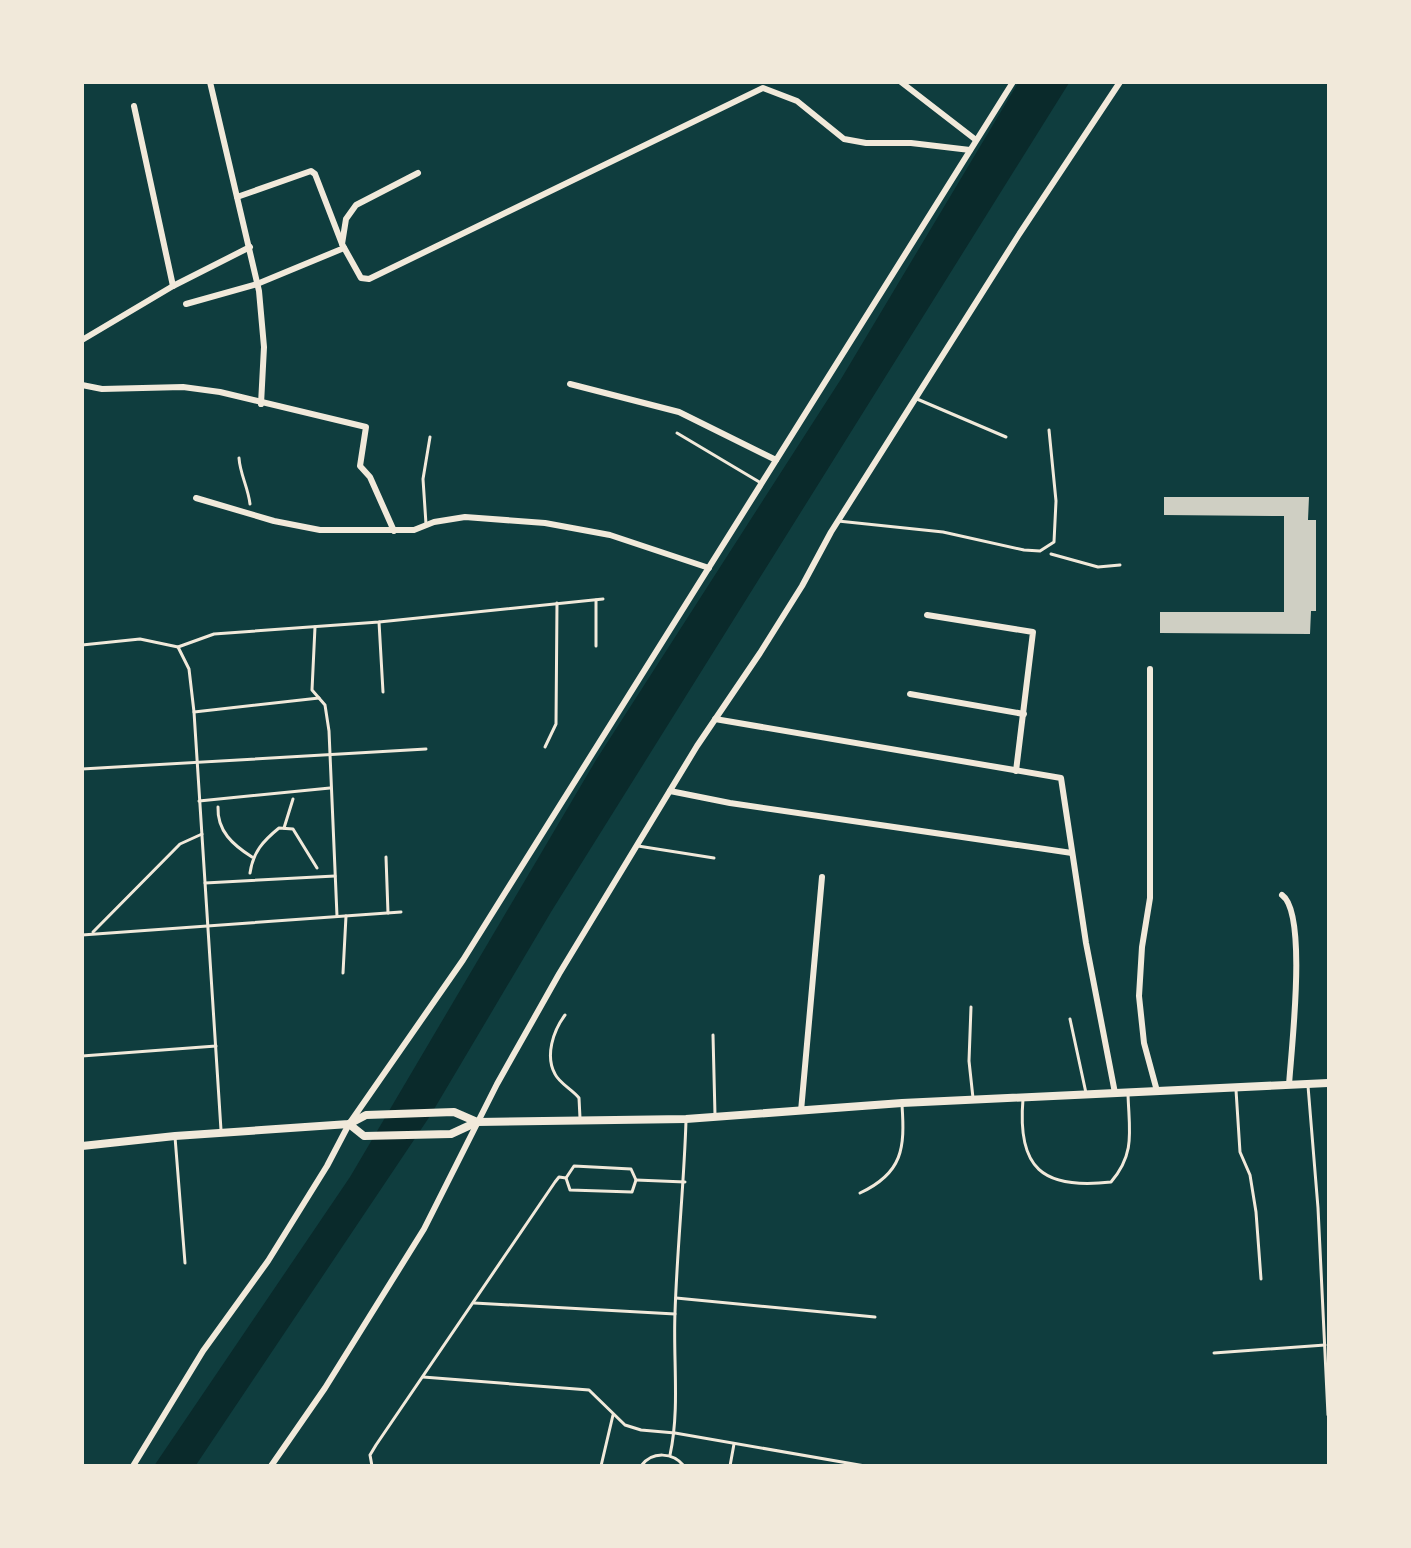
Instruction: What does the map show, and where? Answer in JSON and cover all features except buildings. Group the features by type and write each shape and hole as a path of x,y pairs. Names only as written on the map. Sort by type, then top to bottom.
{"street":[{"path":"210,82 257,284 264,346 261,404"},
{"path":"901,82 976,140"},
{"path":"133,1466 203,1351 268,1262 327,1166 349,1124 463,960 1013,82"},
{"path":"271,1466 325,1388 424,1229 477,1122 559,974 636,846 715,719 799,592 838,520 1017,236 1120,82"},
{"path":"237,197 311,171 315,174 343,246 361,278 369,279 763,88 797,101 844,139 866,143 911,143 970,150"},
{"path":"134,106 174,286"},
{"path":"343,246 346,219 356,205 418,172"},
{"path":"186,304 257,284 343,246"},
{"path":"82,340 174,286 250,247"},
{"path":"570,384 679,412 776,460"},
{"path":"82,385 102,389 183,387 219,392 261,404 292,408 366,427 360,465 370,477 394,531"},
{"path":"196,498 320,530 414,530 426,525 465,517 545,523 610,535 709,568"},
{"path":"927,615 1033,632 1016,771"},
{"path":"1150,669 1150,898 1142,947 1139,996 1144,1043 1157,1091"},
{"path":"910,694 1023,714"},
{"path":"715,719 1061,778 1086,943 1115,1093"},
{"path":"670,791 730,803 1072,853"},
{"path":"801,1111 822,877"},
{"path":"1282,895 1289,899 1295,916 1296,941 1294,1010 1288,1085"},
{"path":"349,1124 364,1136 451,1134 477,1122 686,1119 902,1103 1329,1083"},
{"path":"82,1146 221,1132 349,1124 366,1115 454,1112 477,1122"}],"lane":[{"path":"915,398 1006,438"},
{"path":"838,520 943,532 1024,550 1040,551 1054,542 1056,501 1049,430"},
{"path":"677,434 761,483"},
{"path":"426,525 423,479 430,437"},
{"path":"596,599 596,646"},
{"path":"82,645 140,639 178,647 214,634 379,622 603,599"},
{"path":"545,747 556,724 557,603"},
{"path":"379,622 383,692"},
{"path":"315,627 312,690 325,705 338,916"},
{"path":"178,647 189,669 194,712 221,1132"},
{"path":"194,712 319,698"},
{"path":"82,769 426,749"},
{"path":"199,801 330,788"},
{"path":"92,934 180,844 202,834"},
{"path":"636,846 714,858"},
{"path":"386,857 388,913"},
{"path":"205,883 335,876"},
{"path":"82,934 400,912"},
{"path":"343,974 346,915"},
{"path":"971,1007 969,1061 973,1100"},
{"path":"564,1015 556,1026 550,1056 555,1076 579,1098 580,1119"},
{"path":"1070,1019 1086,1094"},
{"path":"713,1035 716,1117"},
{"path":"82,1056 216,1046"},
{"path":"1307,1084 1318,1209 1329,1415"},
{"path":"1236,1088 1240,1152 1250,1175 1256,1212 1261,1279"},
{"path":"1023,1097 1020,1129 1026,1154 1047,1178 1085,1185 1111,1182 1124,1167 1130,1142 1128,1092"},
{"path":"860,1193 880,1183 901,1156 904,1138 902,1103"},
{"path":"670,1455 675,1433 675,1314 685,1182 686,1119"},
{"path":"175,1136 185,1263"},
{"path":"574,1166 631,1169 636,1180 632,1192 570,1190 566,1178 574,1166"},
{"path":"372,1466 370,1455 555,1182 559,1177 566,1178"},
{"path":"636,1180 685,1182"},
{"path":"676,1298 875,1317"},
{"path":"474,1303 675,1314"},
{"path":"1214,1353 1325,1345"},
{"path":"423,1377 589,1390 625,1425 641,1430 675,1433 866,1466"},
{"path":"601,1466 613,1415"},
{"path":"730,1466 734,1444"},
{"path":"641,1466 656,1455 670,1455 684,1466"}],"path":[{"path":"238,458 250,506 244,512"},
{"path":"1040,551 1098,567 1120,565"},
{"path":"284,828 293,806 293,792"},
{"path":"218,799 217,817 228,839 252,857"},
{"path":"249,881 252,857 264,840 279,828 293,829 320,877"}],"water":[{"path":"1018,83 1069,83 551,912 430,1116 196,1465 154,1466 350,1177 596,760 841,379"}]}
